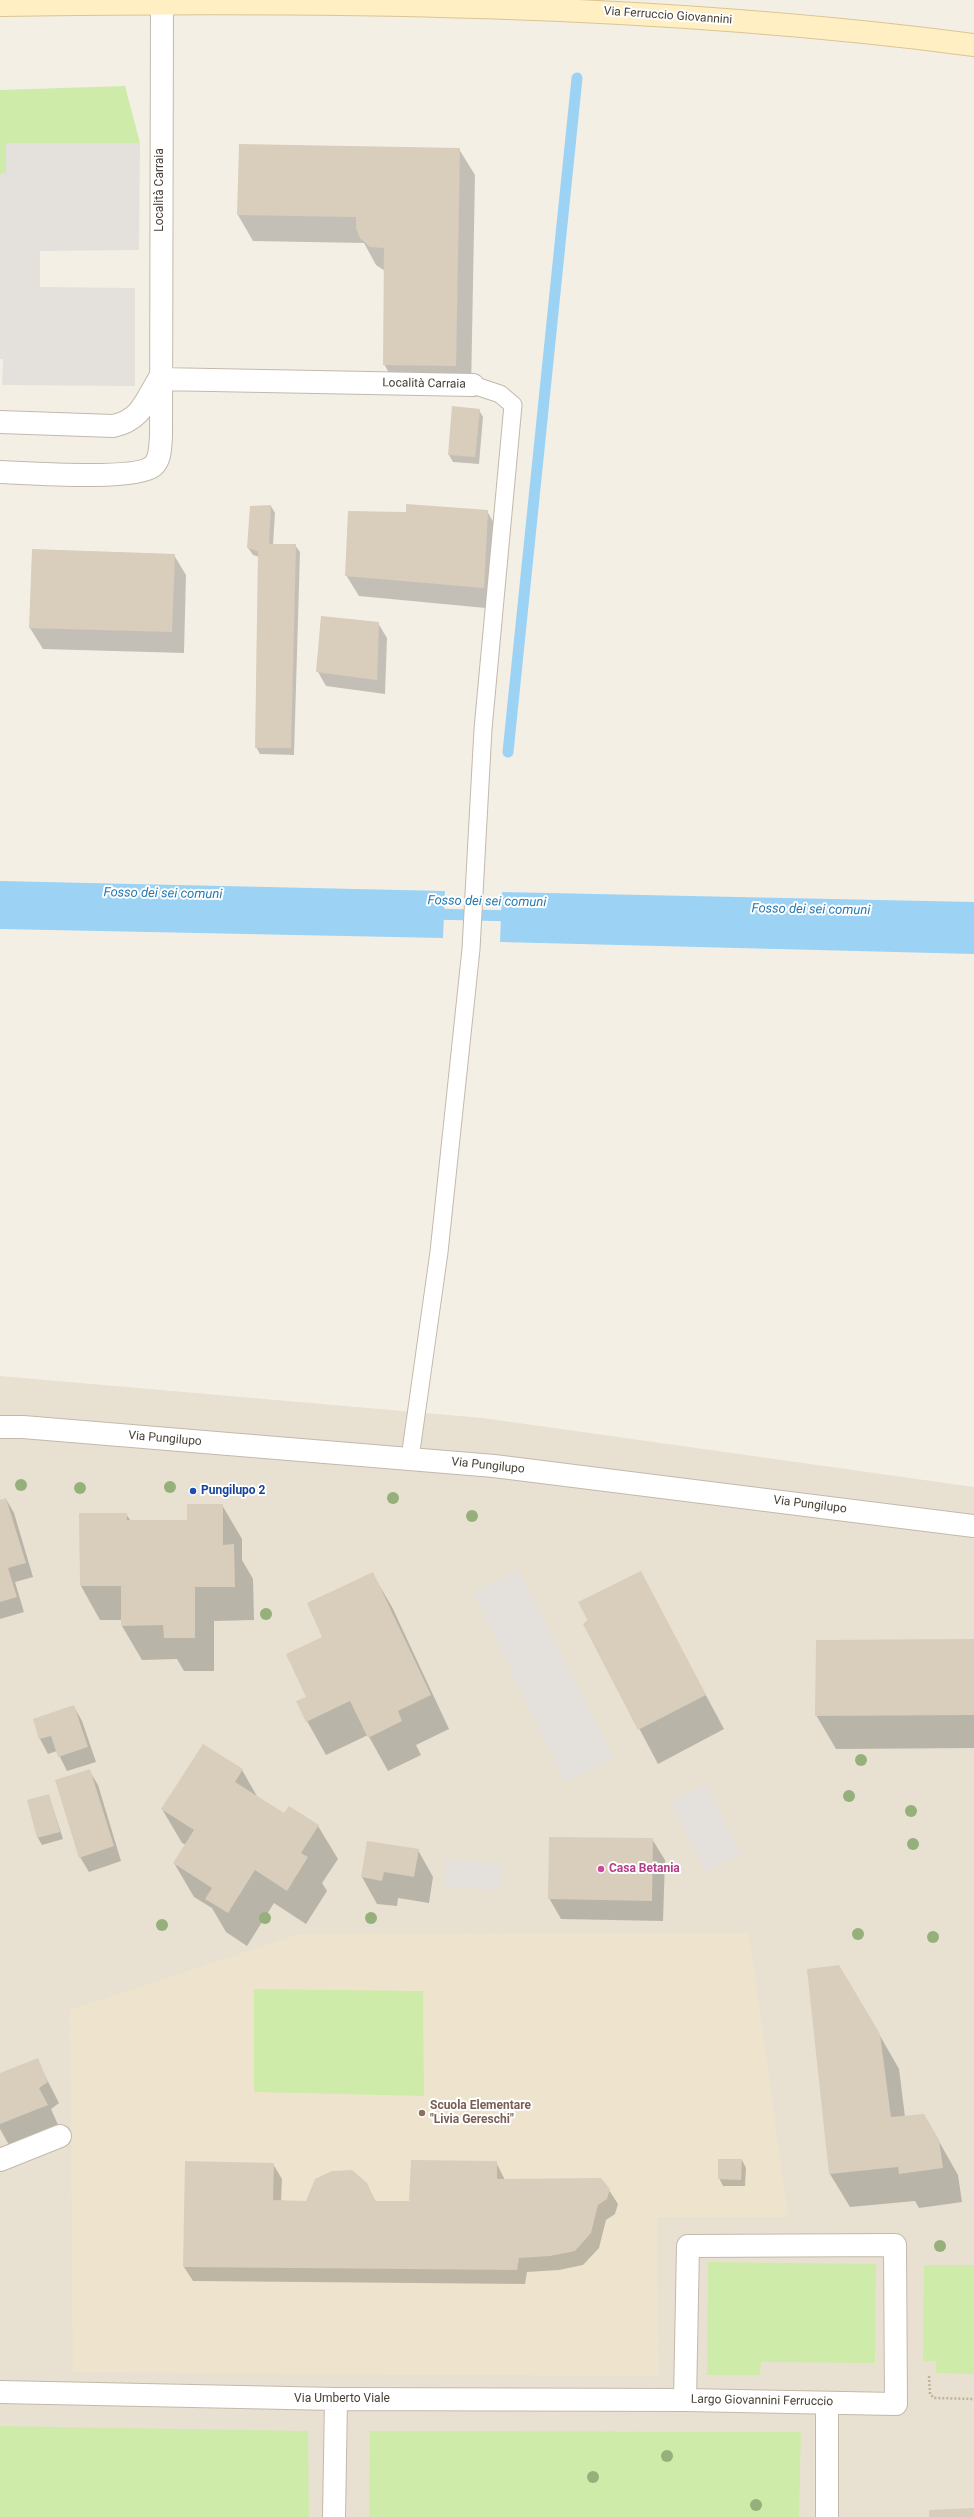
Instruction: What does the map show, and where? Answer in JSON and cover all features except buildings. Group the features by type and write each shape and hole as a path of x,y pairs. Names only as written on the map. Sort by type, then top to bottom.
{"main road":[{"name":"Via Ferruccio Giovannini","path":"0,5 162,1 372,2 615,11 896,35 974,45"}],"street":[{"name":"Località Carraia","path":"0,472 129,474 153,466 158,458 161,437 159,379 162,1"},
{"name":"Località Carraia","path":"159,379 473,385"},
{"path":"0,422 113,426 124,424 135,418 159,379"},
{"name":"Via Pungilupo","path":"0,1427 23,1427 494,1466 974,1526"},
{"path":"0,2160 60,2136"},
{"name":"Largo Giovannini Ferruccio","path":"895,2245 896,2404 685,2400 688,2246 895,2245"},
{"name":"Via Umberto Viale","path":"0,2392 336,2399 685,2400"},
{"path":"334,2517 336,2399"},
{"path":"827,2403 827,2517"}],"lane":[{"path":"410,1458 439,1252 471,949 484,721 513,405 500,394 473,385"}],"path":[{"path":"929,2371 930,2394 934,2398 974,2398"}],"shaded area":[{"path":"6,143 140,143 139,250 40,251 40,287 135,288 135,386 2,385 3,359 0,359 0,174 6,173"},
{"path":"0,1376 483,1418 974,1487 974,2517 0,2517"},
{"path":"518,1570 614,1758 565,1782 473,1592"},
{"path":"706,1784 740,1854 706,1872 671,1802"},
{"path":"445,1860 501,1864 499,1890 444,1886"},
{"name":"Scuola Elementare \"Livia Gereschi\"","path":"749,1933 788,2217 657,2217 658,2376 73,2372 70,2010 300,1934"}],"green space":[{"path":"125,86 140,143 6,143 6,174 0,174 0,90"},
{"path":"254,1989 423,1991 424,2096 254,2092"},
{"path":"708,2262 876,2264 875,2363 761,2362 760,2375 707,2375"},
{"path":"924,2265 974,2265 974,2374 936,2373 936,2361 923,2361"},
{"path":"0,2426 308,2431 309,2517 0,2517"},
{"path":"370,2431 801,2432 799,2517 369,2517"}],"water":[{"path":"0,881 445,891 443,938 0,929"},
{"path":"502,892 974,902 974,954 500,942"}],"waterway":[{"path":"508,752 577,78"},
{"name":"Fosso dei sei comuni","path":"429,914 516,916"}],"place":[{"name":"Pungilupo 2","path":"193,1491"},
{"name":"Casa Betania","path":"601,1869"},
{"name":"Scuola Elementare \"Livia Gereschi\"","path":"422,2113"}]}
